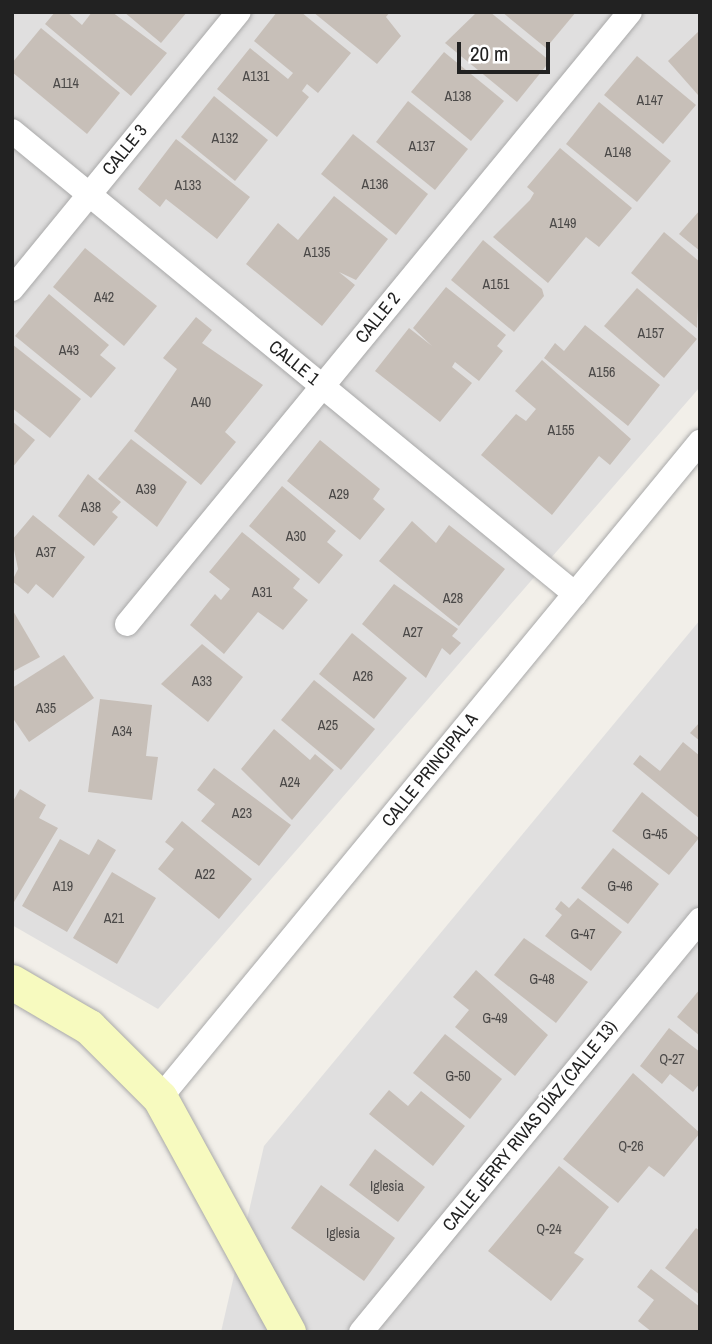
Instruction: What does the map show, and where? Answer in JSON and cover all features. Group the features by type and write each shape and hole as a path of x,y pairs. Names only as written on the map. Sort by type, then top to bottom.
{"street":[{"name":"CALLE 3","path":"12,289 239,12"},
{"name":"CALLE 2","path":"127,624 630,12"},
{"name":"CALLE 1","path":"12,131 575,594"},
{"name":"CALLE PRINCIPAL A","path":"160,1098 700,442"},
{"name":"CALLE JERRY RIVAS DÍAZ (CALLE 13)","path":"361,1332 700,920"},
{"path":"12,982 89,1027 160,1098 288,1332"}],"shaded area":[{"path":"12,12 700,12 700,387 158,1009 12,925"},
{"path":"700,620 700,1332 221,1332 264,1146"}],"building":[{"path":"55,12 67,12 82,25 92,12 112,12 167,53 131,96 45,24"},
{"path":"124,12 187,12 161,43"},
{"path":"277,12 301,12 351,53 318,93 307,84 302,91 309,97 277,137 217,89 250,48 288,79 293,73 254,41"},
{"path":"313,12 390,12 386,17 401,36 377,64"},
{"path":"477,12 490,12 550,61 517,102 445,43"},
{"path":"502,12 576,12 546,48"},
{"path":"41,28 120,93 87,134 12,72 12,63"},
{"path":"700,30 700,93 698,95 668,61"},
{"path":"444,52 504,101 471,141 411,92"},
{"path":"637,56 696,105 663,144 604,95"},
{"path":"214,96 268,140 235,181 181,137"},
{"path":"408,101 468,149 435,190 376,142"},
{"path":"599,102 671,161 637,202 566,144"},
{"path":"353,134 428,194 396,235 321,174"},
{"path":"176,139 250,197 217,239 166,199 160,207 138,189"},
{"path":"560,148 632,208 599,247 586,237 548,283 493,237 530,200 534,193 527,187"},
{"path":"334,196 388,239 356,280 339,272 355,285 322,326 246,264 278,223 298,240"},
{"path":"700,210 700,251 679,234"},
{"path":"664,232 700,262 697,328 631,273"},
{"path":"483,240 542,289 544,296 514,332 451,280"},
{"path":"85,248 157,306 124,346 53,287"},
{"path":"446,287 506,335 497,346 503,351 479,381 455,362 452,367 472,383 440,422 375,371 409,328 432,346 413,328"},
{"path":"637,288 697,339 664,378 604,326"},
{"path":"49,294 109,345 100,355 116,368 91,398 15,336"},
{"path":"196,317 212,330 202,343 263,385 225,432 236,442 201,485 134,431 177,369 163,358"},
{"path":"585,325 660,385 628,426 544,358 555,343 564,351"},
{"path":"12,344 81,399 50,438 12,408"},
{"path":"542,360 631,439 610,465 599,456 552,515 481,455 516,414 526,421 536,409 515,391"},
{"path":"12,421 35,440 12,468"},
{"path":"131,439 187,482 157,527 98,479"},
{"path":"320,440 380,489 373,499 385,509 360,540 287,481"},
{"path":"88,474 121,502 112,512 118,517 94,546 58,516"},
{"path":"282,486 336,531 327,542 343,555 319,584 249,526"},
{"path":"33,515 85,557 53,598 36,584 28,594 12,581 18,569 12,540"},
{"path":"412,521 436,543 449,525 505,569 459,626 379,561"},
{"path":"242,532 300,579 293,588 308,600 283,630 258,612 224,654 190,625 215,594 221,600 230,589 209,572"},
{"path":"394,584 458,629 452,636 461,643 450,655 442,648 426,678 362,624"},
{"path":"12,609 40,657 12,672"},
{"path":"352,633 407,678 374,719 319,674"},
{"path":"202,644 243,677 208,722 161,684"},
{"path":"64,655 94,698 29,742 12,717 12,688"},
{"path":"314,680 375,729 341,770 281,720"},
{"path":"100,699 152,705 146,756 158,757 152,800 88,792"},
{"path":"700,722 700,741 690,733"},
{"path":"274,729 310,760 315,754 334,770 292,820 241,769"},
{"path":"683,742 700,756 700,819 633,764 640,755 660,771"},
{"path":"214,768 291,825 259,866 201,821 215,804 197,790"},
{"path":"20,789 46,805 39,818 58,828 14,902 12,803"},
{"path":"642,792 699,838 669,875 612,831"},
{"path":"182,821 252,879 219,919 158,869 174,849 165,842"},
{"path":"60,839 89,855 98,839 116,850 67,932 22,906"},
{"path":"613,848 659,884 628,924 581,888"},
{"path":"112,872 156,898 117,964 73,938"},
{"path":"578,898 622,932 591,971 545,936 562,915 555,909 561,901 569,908"},
{"path":"524,938 588,982 556,1023 494,975"},
{"path":"476,970 548,1035 515,1076 455,1027 469,1010 453,997"},
{"path":"700,989 700,1036 677,1017"},
{"path":"669,1028 700,1052 700,1083 693,1092 670,1074 662,1084 640,1066"},
{"path":"445,1034 502,1079 470,1119 413,1073"},
{"path":"633,1073 700,1133 664,1177 649,1166 618,1203 563,1159"},
{"path":"389,1090 408,1106 421,1091 465,1126 433,1166 369,1114"},
{"path":"375,1149 425,1187 398,1222 349,1185"},
{"path":"559,1166 609,1207 574,1253 584,1259 551,1301 488,1251"},
{"path":"321,1185 395,1238 364,1281 291,1228"},
{"path":"696,1228 700,1231 700,1295 665,1268"},
{"path":"651,1269 700,1307 700,1332 652,1332 638,1321 654,1300 637,1287"}]}
